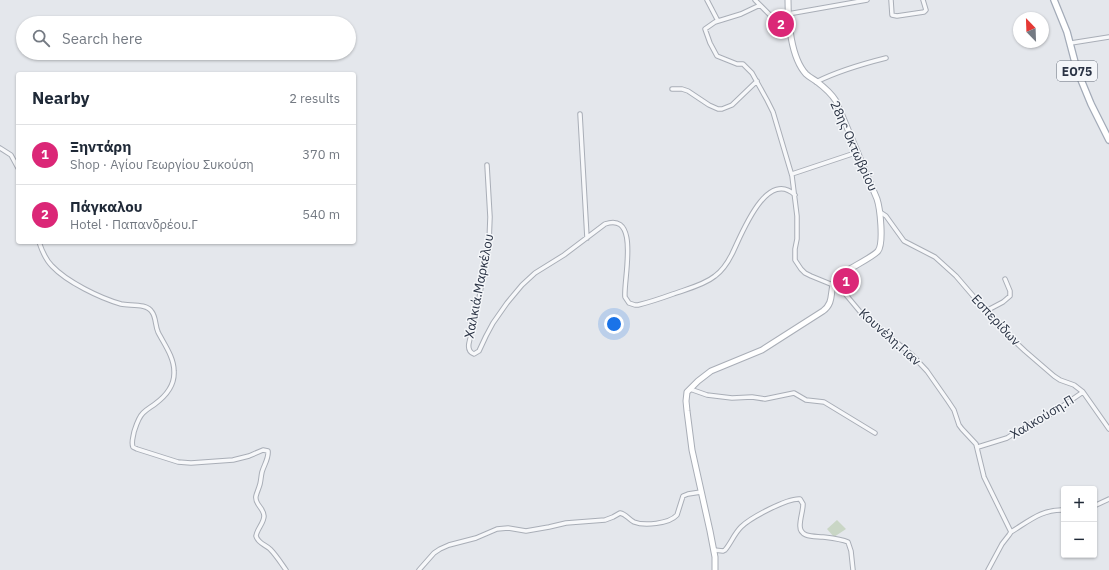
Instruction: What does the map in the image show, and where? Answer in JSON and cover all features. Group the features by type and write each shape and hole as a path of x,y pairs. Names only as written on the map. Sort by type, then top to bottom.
{"main road":[{"name":"28ης Οκτωβρίου","path":"788,0 788,15 798,63 806,74 829,92 836,101 877,199 880,212 880,246 878,251 843,274 834,283"},
{"name":"ΕΟ75","path":"1054,0 1071,43 1076,70 1109,140"},
{"path":"715,570 714,550 692,450 686,411 687,392 711,371 762,350 823,312 830,304 834,283"}],"street":[{"path":"707,0 718,21"},
{"path":"755,0 770,15 788,15 867,0"},
{"path":"891,0 892,15 897,16 924,12 926,10 923,0"},
{"path":"760,5 741,14 718,21 705,29 717,56 737,64 742,64 752,73 772,112 792,174 798,225 795,260 805,273 834,283"},
{"path":"1071,43 1109,37"},
{"path":"816,82 867,62 886,58"},
{"path":"672,89 688,90 709,104 718,109 722,109 732,104 757,81"},
{"path":"580,114 587,238"},
{"path":"0,148 11,155 16,164"},
{"path":"792,174 858,152"},
{"name":"Χαλκιά.Μαρκέλου","path":"487,165 491,231 478,304 468,343 469,350 472,354 479,351 496,318 522,285 535,273 564,255 601,227 609,223 617,223 622,226 626,235 628,246 625,297 629,304 638,305 700,285 716,276 731,256 751,215 765,196 773,191 783,189 792,192 795,195"},
{"name":"Εσπερίδων","path":"880,212 891,222 904,241 935,257 948,268 1010,337 1054,376 1074,385 1084,392 1109,429"},
{"path":"40,244 52,267 81,287 91,293 115,302 145,306 153,312 157,331 168,351 174,367 174,377 168,393 146,410 140,417 132,441 133,447 173,460 191,463 233,460 249,456 263,450 268,451 256,498 264,513 264,516 256,536 257,540 269,548 286,570"},
{"path":"986,311 1003,302 1010,296 1010,291 1005,279"},
{"name":"Κουνέλη.Γιαν","path":"834,283 862,314 919,362 954,410 959,425 964,433 978,447"},
{"path":"690,389 707,395 732,398 752,397 765,399 794,393 806,400 824,402 875,433"},
{"name":"Χαλκούση.Π","path":"978,447 1008,438 1024,427 1048,416 1084,392"},
{"path":"978,447 984,476 1011,532"},
{"path":"419,570 440,549 476,538 501,528 526,531 566,523 610,519 620,513 625,514 630,519 638,523 659,523 668,521 675,518 677,515 683,496 701,492"},
{"path":"714,550 725,550 741,526 781,503 794,498 800,498 803,504 803,513 800,524 802,531 811,536 848,542 851,551 853,570"},
{"path":"1097,504 1109,498"},
{"path":"988,570 1002,544 1011,532 1042,513 1052,510 1061,510"}],"green space":[{"path":"837,520 846,529 834,537 827,529"}],"place":[{"name":"Πάγκαλου","path":"781,24"},
{"name":"Ξηντάρη","path":"846,281"}]}
